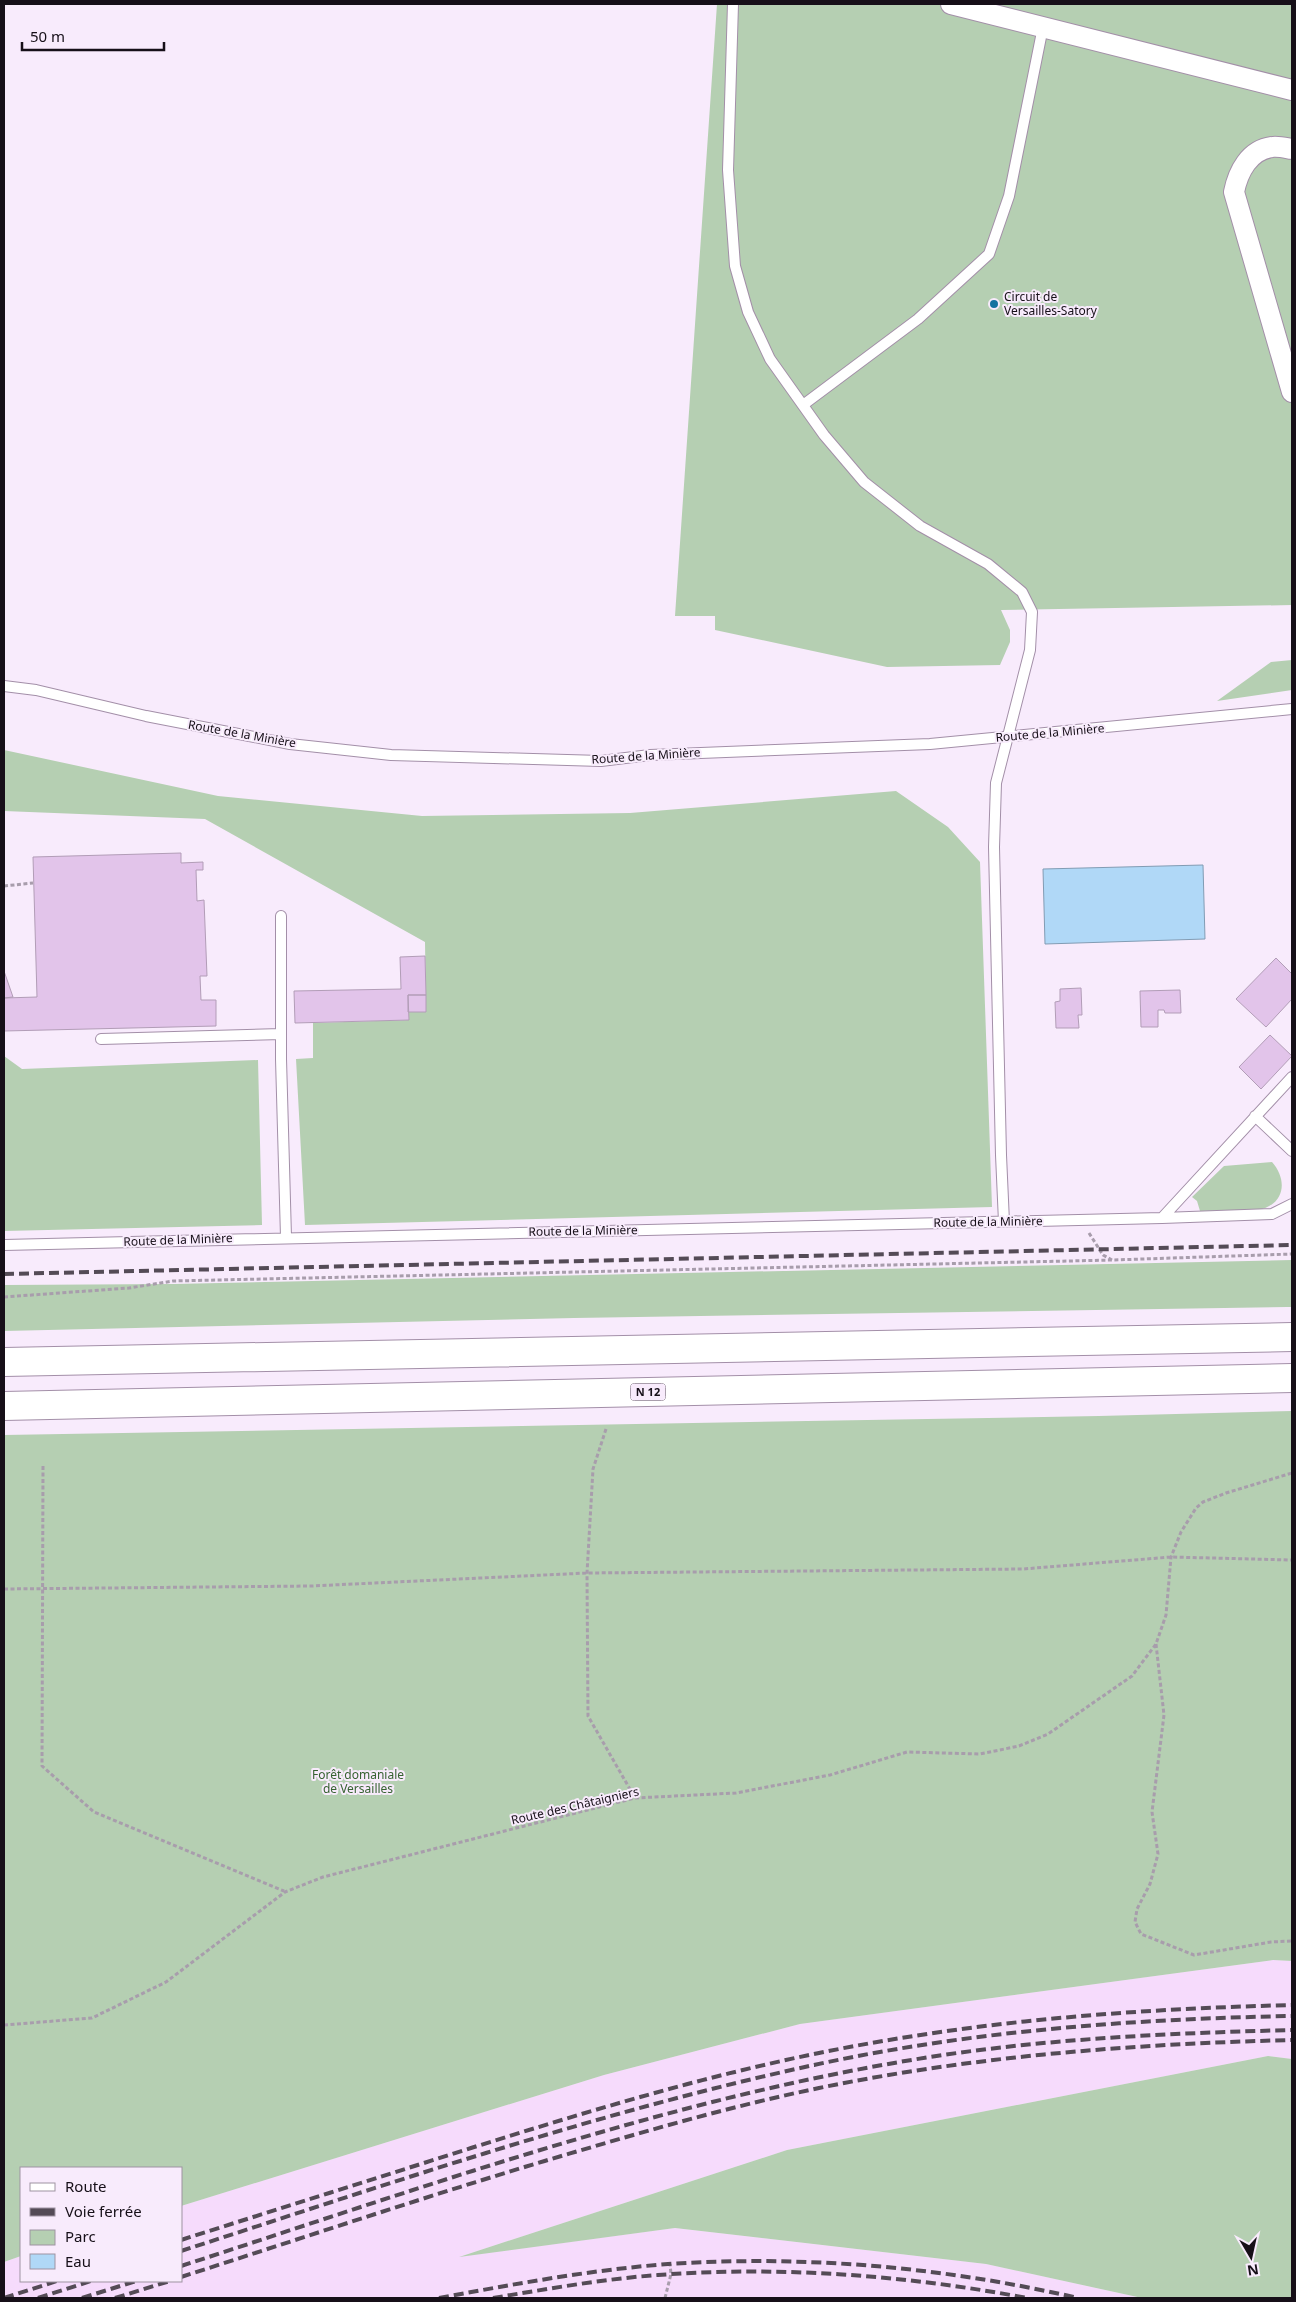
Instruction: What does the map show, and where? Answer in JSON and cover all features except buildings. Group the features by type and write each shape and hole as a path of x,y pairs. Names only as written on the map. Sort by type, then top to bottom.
{"highway":[{"path":"4,1362 1292,1337"},
{"name":"N 12","path":"4,1406 1292,1378"}],"street":[{"path":"951,4 1292,90"},
{"path":"1292,149 1273,146 1260,150 1245,163 1237,176 1234,192 1292,392"}],"lane":[{"path":"733,4 728,170 735,266 748,312 770,359 824,435 864,482 920,526 988,564 1022,592 1032,612 1030,650 996,783 994,847 1000,1155 1004,1222"},
{"path":"803,405 918,319 989,254 1008,196 1043,27"},
{"name":"Route de la Minière","path":"4,686 36,690 146,716 290,744 390,755 601,761 650,754 930,744 1292,709"},
{"path":"280,916 286,1237"},
{"path":"101,1039 281,1034"},
{"path":"1162,1218 1292,1077"},
{"path":"1255,1116 1292,1151"},
{"name":"Route de la Minière","path":"4,1245 1162,1218 1272,1214 1292,1204"}],"path":[{"path":"4,886 33,883"},
{"path":"1085,1220 1094,1243 1103,1255 1112,1260"},
{"path":"4,1297 129,1288 173,1280 1112,1260 1292,1254"},
{"path":"606,1428 593,1469 587,1573 588,1716 636,1798"},
{"path":"43,1466 42,1766 94,1812 285,1892"},
{"name":"Route des Châtaigniers","path":"4,2025 92,2018 166,1982 285,1892 323,1877 636,1798 736,1793 830,1775 907,1752 980,1754 1018,1746 1048,1734 1132,1676 1156,1644 1166,1615 1172,1557 1187,1520 1203,1502 1292,1473"},
{"path":"4,1589 311,1586 587,1573 1023,1569 1172,1557 1292,1560"},
{"path":"1156,1644 1164,1715 1152,1812 1158,1854 1150,1884 1137,1909 1135,1922 1141,1934 1194,1955 1271,1942 1292,1941"},
{"path":"666,2298 671,2274 670,2264"}],"shaded area":[{"path":"1273,1960 1292,1961 1292,2059 1268,2056 787,2150 462,2256 675,2228 986,2264 1142,2298 4,2298 4,2262 20,2256 20,2282 182,2282 182,2206 604,2075 800,2024"}],"green space":[{"name":"Circuit de Versailles-Satory","path":"717,4 1292,4 1292,605 1001,610 1010,630 1010,642 1000,665 887,667 715,630 715,616 675,616"},
{"path":"1292,660 1292,690 1217,701 1271,662"},
{"path":"4,750 218,796 422,816 630,813 896,791 948,827 980,862 992,1207 305,1225 296,1059 313,1058 313,1023 408,1020 408,1012 426,1012 425,942 205,819 4,811"},
{"path":"4,1056 22,1069 258,1060 262,1225 4,1231"},
{"path":"1272,1162 1277,1169 1282,1184 1279,1197 1267,1207 1258,1210 1200,1211 1197,1201 1192,1197 1224,1166"},
{"path":"1292,1260 1292,1307 574,1318 4,1331 4,1285 174,1284"},
{"name":"Forêt domaniale de Versailles","path":"1292,1411 1292,1961 1273,1960 800,2024 604,2075 182,2206 182,2167 20,2167 20,2256 4,2262 4,1435"},
{"path":"1268,2056 1292,2059 1292,2298 1142,2298 986,2264 675,2228 459,2257 787,2150"}],"water":[{"path":"1203,865 1205,939 1045,944 1043,869"}],"railway":[{"path":"4,1274 1292,1245"},
{"path":"182,2240 601,2108 775,2062 878,2042 1054,2018 1292,2005"},
{"path":"182,2251 575,2126 734,2083 814,2065 932,2043 992,2035 1172,2020 1292,2016"},
{"path":"182,2266 558,2145 749,2093 846,2072 943,2055 1030,2044 1161,2035 1292,2030"},
{"path":"182,2277 540,2162 705,2115 819,2088 936,2068 1054,2054 1173,2045 1292,2040"},
{"path":"439,2298 610,2270 668,2264 771,2261 874,2266 925,2271 976,2278 1078,2298"},
{"path":"493,2298 637,2277 704,2272 843,2274 935,2283 1027,2298"},
{"path":"4,2298 54,2282"},
{"path":"38,2298 88,2282"},
{"path":"82,2298 133,2282"},
{"path":"115,2298 167,2282"}],"place":[{"name":"Circuit de Versailles-Satory","path":"994,304"}]}
